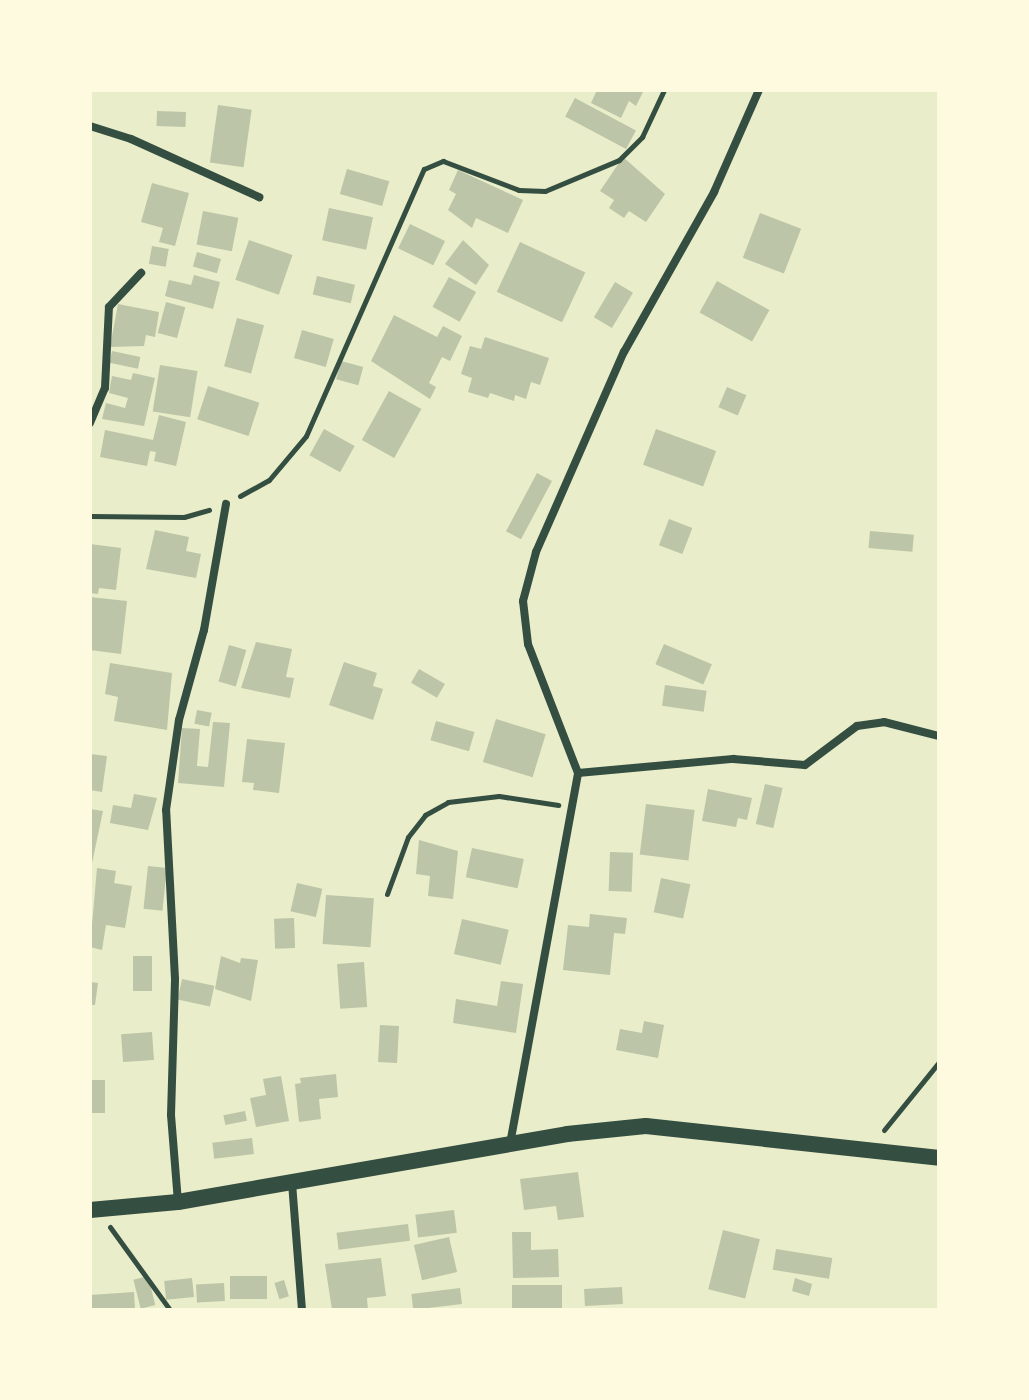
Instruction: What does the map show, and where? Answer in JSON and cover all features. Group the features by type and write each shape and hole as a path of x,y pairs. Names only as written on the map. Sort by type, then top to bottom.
{"main road":[{"path":"94,1210 178,1202 510,1144 646,1126 939,1158"}],"street":[{"path":"510,1144 578,773 528,644 523,601 536,552 624,352 714,192 759,90"},
{"path":"90,126 131,139 259,197"},
{"path":"90,423 105,388 109,307 141,273"},
{"path":"178,1202 171,1115 175,979 166,810 179,720 204,630 226,504"},
{"path":"578,773 733,759 805,765 857,726 884,722 939,736"},
{"path":"292,1183 302,1310"}],"path":[{"path":"90,516 184,517 226,504 269,480 306,436 424,169 443,161 519,190 545,191 619,160 642,137 664,90"},
{"path":"387,894 408,837 425,815 448,802 499,796 571,807"},
{"path":"868,1150 939,1062"},
{"path":"94,1210 170,1310"}],"building":[{"path":"597,90 644,90 636,106 629,101 621,118 591,103"},
{"path":"575,98 636,130 626,149 565,117"},
{"path":"218,105 252,110 244,167 210,162"},
{"path":"157,111 186,112 185,127 156,126"},
{"path":"623,157 665,194 646,222 629,211 624,218 609,208 614,200 600,191"},
{"path":"347,169 389,181 382,206 340,194"},
{"path":"458,170 523,200 508,233 476,218 472,228 448,210 456,194 449,190"},
{"path":"152,183 189,193 175,246 159,242 163,228 141,222"},
{"path":"329,208 373,217 366,250 322,240"},
{"path":"203,211 238,218 232,251 197,244"},
{"path":"760,213 801,229 784,274 743,258"},
{"path":"410,224 445,241 433,265 398,248"},
{"path":"249,240 292,255 279,295 235,280"},
{"path":"463,240 489,265 476,285 445,264"},
{"path":"520,242 585,272 562,322 497,292"},
{"path":"152,246 169,249 166,267 149,264"},
{"path":"197,252 221,259 217,273 193,266"},
{"path":"194,275 220,282 213,309 165,296 169,280 191,285"},
{"path":"317,276 355,285 351,303 313,295"},
{"path":"449,277 476,292 460,322 433,307"},
{"path":"717,281 769,310 752,342 700,312"},
{"path":"615,282 633,293 612,328 594,317"},
{"path":"166,302 185,307 177,338 158,333"},
{"path":"118,304 159,312 155,337 146,335 144,346 110,347"},
{"path":"394,315 437,337 443,326 462,336 450,361 442,357 429,383 436,387 430,399 371,361"},
{"path":"237,318 264,325 251,374 224,366"},
{"path":"302,330 334,339 326,367 294,358"},
{"path":"485,337 549,358 540,385 531,382 526,399 515,395 514,401 490,393 488,398 468,392 472,378 461,374 470,346 481,349"},
{"path":"112,351 140,357 138,369 110,363"},
{"path":"341,361 363,367 358,385 336,379"},
{"path":"160,365 198,371 190,417 153,411"},
{"path":"133,373 155,378 144,426 102,419 106,403 125,408 128,398 109,393 112,376 131,380"},
{"path":"208,386 259,403 249,436 197,419"},
{"path":"727,387 746,395 738,415 718,407"},
{"path":"389,391 421,409 394,458 362,440"},
{"path":"159,415 186,422 176,466 154,461 156,452 150,451 147,466 100,457 105,430 153,440"},
{"path":"324,429 355,446 340,472 309,455"},
{"path":"656,429 716,451 703,487 643,465"},
{"path":"537,473 552,481 521,539 506,531"},
{"path":"669,519 692,528 682,554 659,545"},
{"path":"155,530 189,537 186,551 201,554 196,578 146,569"},
{"path":"870,531 914,535 912,552 869,548"},
{"path":"90,544 121,548 116,590 99,588 98,594 90,593"},
{"path":"90,597 127,601 121,654 90,650"},
{"path":"256,642 292,649 286,677 294,678 290,698 241,688"},
{"path":"664,644 712,664 703,685 655,664"},
{"path":"229,645 246,650 236,686 219,682"},
{"path":"344,662 377,673 373,686 383,689 373,720 329,705"},
{"path":"110,663 172,673 167,730 114,721 118,697 105,694"},
{"path":"419,669 445,684 437,698 411,683"},
{"path":"665,685 707,691 704,712 662,706"},
{"path":"197,710 212,713 209,727 194,724"},
{"path":"496,719 546,734 533,777 483,762"},
{"path":"436,721 474,732 469,751 430,740"},
{"path":"213,722 230,723 224,787 178,783 182,728 200,729 197,766 208,767"},
{"path":"247,739 285,743 279,793 253,790 254,783 242,782"},
{"path":"90,754 107,756 102,792 90,790"},
{"path":"765,784 783,788 773,828 756,824"},
{"path":"708,789 752,798 747,820 738,818 736,827 702,821"},
{"path":"134,794 157,798 148,830 110,823 113,805 131,808"},
{"path":"646,804 695,810 688,861 640,855"},
{"path":"90,809 103,811 91,868 90,868"},
{"path":"419,840 458,851 453,899 428,896 430,876 416,874"},
{"path":"472,848 524,859 518,888 466,877"},
{"path":"610,852 633,853 632,892 609,891"},
{"path":"148,866 167,868 162,911 144,909"},
{"path":"97,868 116,871 114,883 132,886 125,928 106,925 102,950 90,947"},
{"path":"661,878 690,884 683,918 654,912"},
{"path":"297,883 322,889 316,917 290,911"},
{"path":"326,895 374,898 370,947 323,944"},
{"path":"590,914 627,918 625,934 614,933 610,975 563,970 568,925 589,927"},
{"path":"294,918 295,948 275,949 274,919"},
{"path":"462,919 509,930 501,965 454,954"},
{"path":"133,956 152,956 152,991 133,991"},
{"path":"221,956 240,963 241,958 258,960 251,1001 215,989"},
{"path":"364,962 367,1007 340,1009 337,964"},
{"path":"182,979 214,986 210,1006 178,1000"},
{"path":"501,981 523,984 516,1033 453,1023 456,999 497,1006"},
{"path":"90,982 98,983 95,1005 90,1005"},
{"path":"644,1021 664,1025 658,1058 616,1050 620,1029 642,1033"},
{"path":"380,1025 399,1026 397,1063 378,1062"},
{"path":"152,1032 154,1060 123,1062 121,1034"},
{"path":"336,1074 338,1097 319,1099 321,1119 299,1122 295,1084 301,1083 300,1078"},
{"path":"281,1076 289,1121 256,1127 250,1098 266,1095 263,1079"},
{"path":"90,1080 105,1080 105,1113 90,1113"},
{"path":"245,1111 247,1121 225,1125 223,1115"},
{"path":"252,1138 254,1154 214,1159 212,1143"},
{"path":"578,1172 584,1217 558,1220 556,1206 524,1210 520,1179"},
{"path":"454,1210 457,1233 418,1238 415,1215"},
{"path":"408,1224 410,1241 339,1250 337,1233"},
{"path":"723,1230 760,1239 745,1298 708,1289"},
{"path":"512,1232 531,1232 531,1250 558,1249 559,1277 513,1278"},
{"path":"449,1237 457,1272 422,1280 414,1245"},
{"path":"776,1249 832,1258 829,1279 773,1270"},
{"path":"381,1258 386,1296 367,1298 368,1310 332,1310 325,1264"},
{"path":"148,1276 155,1305 141,1309 133,1280"},
{"path":"230,1276 267,1276 267,1299 230,1299"},
{"path":"192,1278 194,1297 166,1300 164,1281"},
{"path":"795,1278 812,1284 809,1296 792,1291"},
{"path":"284,1280 289,1296 279,1299 274,1283"},
{"path":"224,1283 225,1301 197,1302 196,1284"},
{"path":"512,1285 562,1285 562,1310 512,1310"},
{"path":"622,1287 623,1304 585,1306 584,1289"},
{"path":"460,1288 462,1304 413,1310 411,1294"},
{"path":"134,1292 135,1310 90,1310 90,1295"}]}
